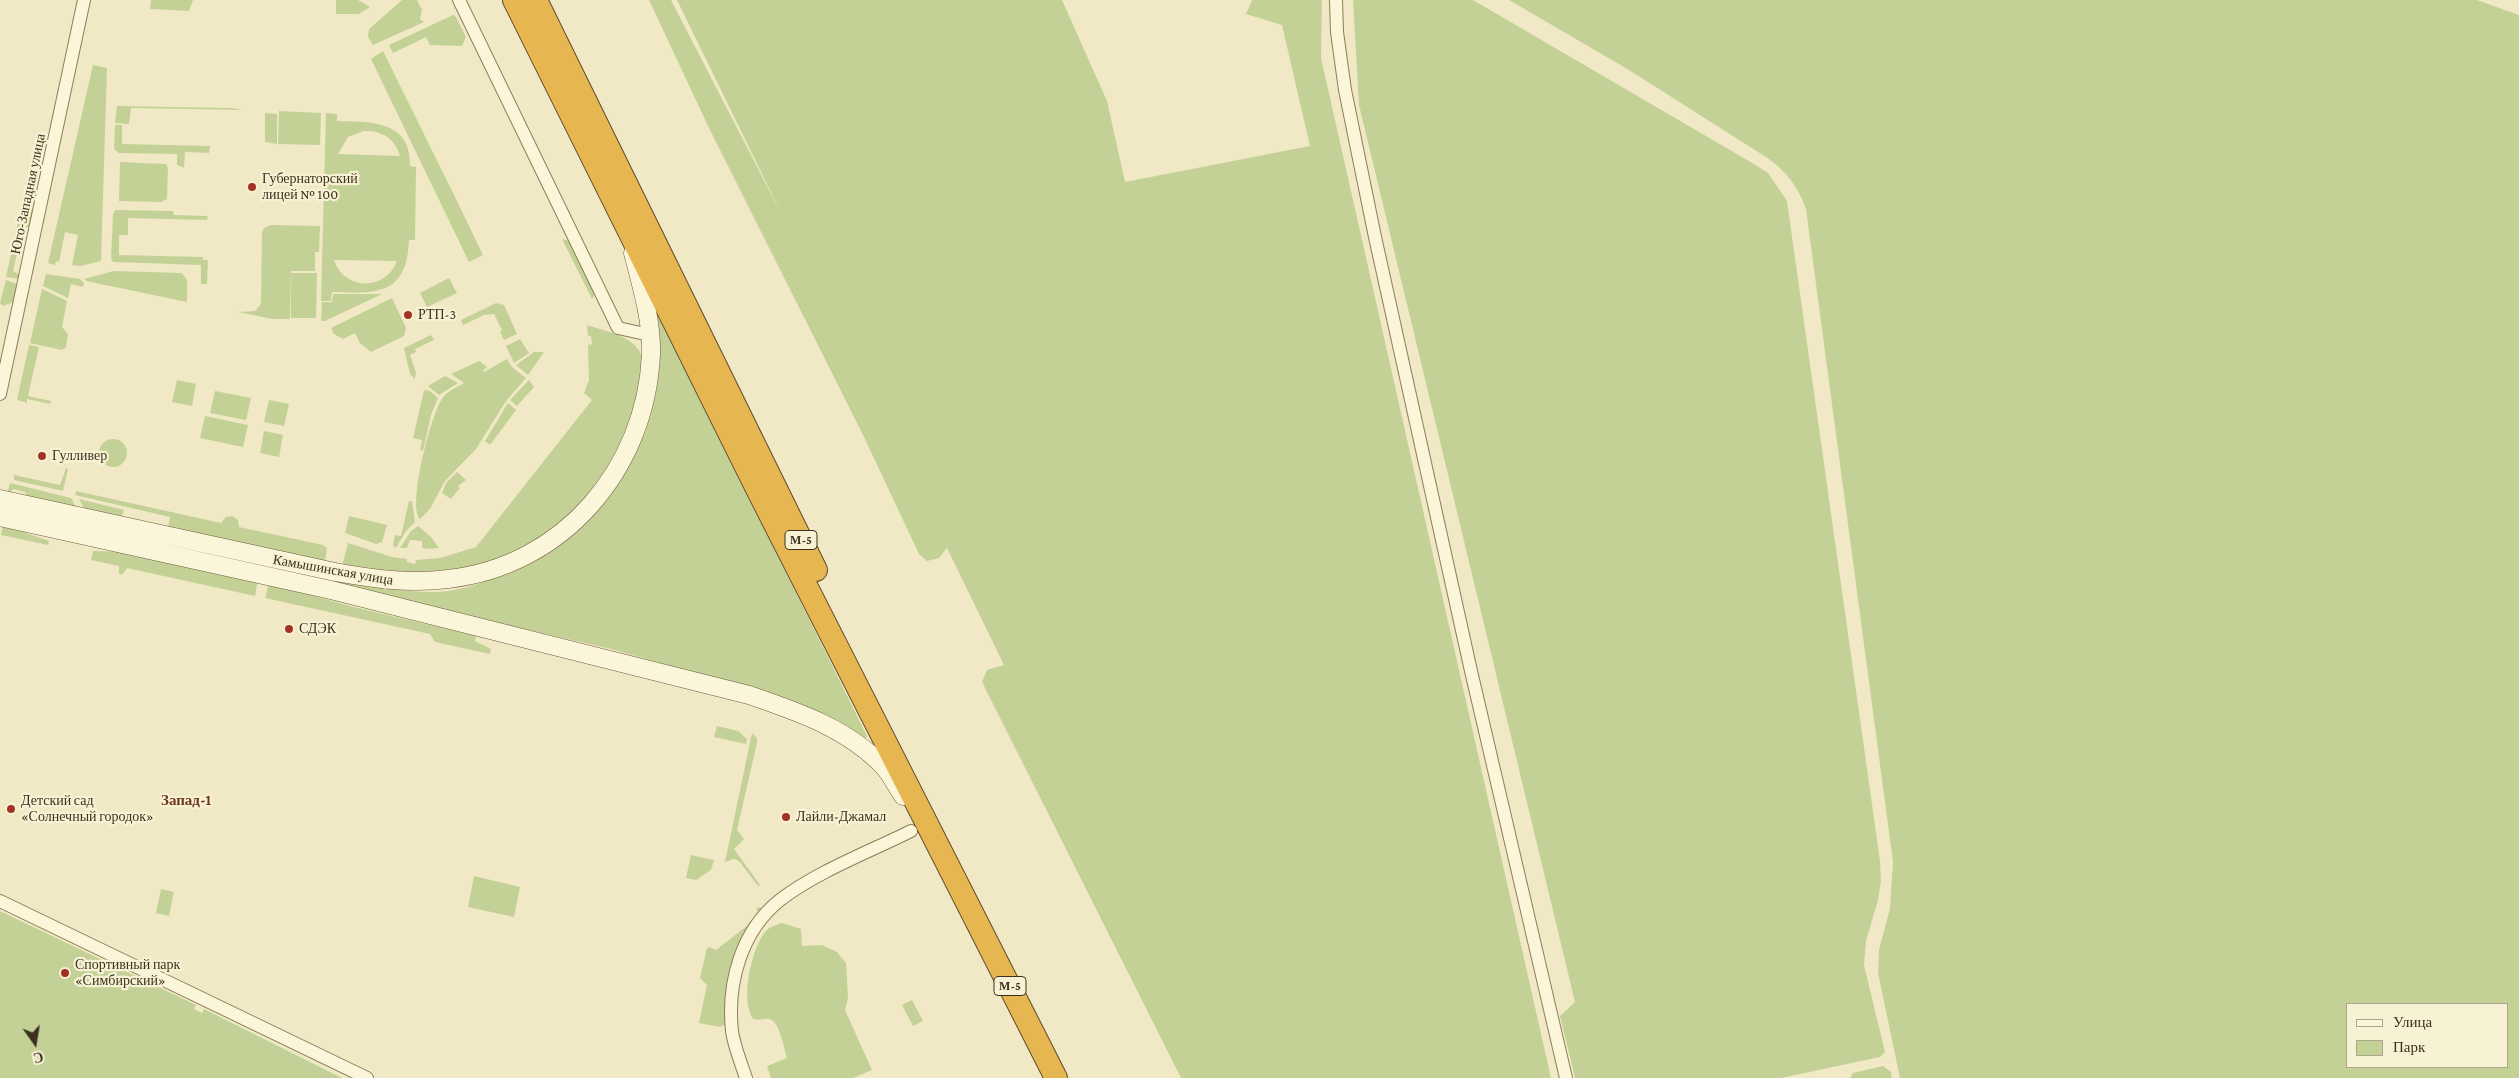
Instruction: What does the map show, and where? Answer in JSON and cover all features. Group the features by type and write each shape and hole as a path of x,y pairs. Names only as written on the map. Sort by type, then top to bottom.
{"highway":[{"name":"М-5","path":"514,0 756,487 1056,1078"},
{"name":"М-5","path":"536,0 815,569 1072,1078"}],"street":[{"name":"Юго-Западная улица","path":"0,394 84,0"},
{"path":"459,0 618,328 650,335"},
{"path":"1336,0 1345,90 1374,237 1471,670 1566,1078"},
{"name":"Камышинская улица","path":"0,517 103,531 399,582 457,578 498,567 528,555 558,535 594,503 610,481 632,443 643,407 648,380 650,335 626,224"},
{"name":"Камышинская улица","path":"0,499 103,531 331,590 687,678 749,695 824,723 857,744 885,768 964,894"},
{"path":"331,590 335,572"},
{"path":"746,1078 732,1033 732,986 743,947 756,927 777,902 802,885 911,831"},
{"path":"0,901 367,1078"}],"green space":[{"path":"151,0 193,0 189,11 150,9"},
{"path":"336,0 358,0 370,7 359,14 336,14"},
{"path":"402,0 417,0 422,10 420,19 424,22 373,45 368,37 369,29"},
{"path":"649,0 671,0 783,217 677,0 1062,0 1107,101 1125,182 1310,146 1282,25 1246,14 1252,0 1322,0 1321,58 1551,1078 1181,1078 982,682 987,670 1004,665 947,548 939,558 927,561 919,554 863,435 709,128"},
{"path":"1353,0 1473,0 1754,164 1768,173 1787,201 1880,861 1881,881 1878,900 1866,941 1864,965 1885,1052 1880,1057 1781,1078 1575,1078 1560,1016 1575,1002 1359,105"},
{"path":"1509,0 2477,0 2519,15 2519,1078 1900,1078 1878,973 1879,950 1890,908 1893,862 1806,209 1795,186 1766,157 1629,70"},
{"path":"453,15 456,17 466,37 462,46 430,45 426,37 393,53 389,45"},
{"path":"383,51 483,255 469,262 371,59"},
{"path":"93,65 107,68 101,261 80,266 72,265 78,235 65,232 59,262 56,261 55,265 48,263"},
{"path":"117,106 231,108 243,110 131,108 129,124 115,123"},
{"path":"279,111 321,113 320,145 278,144"},
{"path":"265,113 277,114 277,144 265,142"},
{"path":"326,113 337,114 337,121 363,122 387,127 404,140 409,151 410,166 416,167 415,240 409,240 407,258 402,272 396,281 387,287 376,291 332,292 331,301 321,301","holes":["364,131 376,132 387,136 395,144 400,156 338,154 348,137","334,260 396,261 397,261 392,271 384,278 375,282 365,283 355,282 347,277 339,270"]},
{"path":"115,125 122,125 122,144 210,146 209,153 185,152 184,168 177,165 177,154 119,153 114,149"},
{"path":"120,162 166,164 168,168 167,199 161,202 119,201"},
{"path":"22,204 34,211 31,227 23,227 13,271 18,274 20,279 6,277"},
{"path":"115,210 173,211 174,215 208,216 207,220 128,218 128,235 119,235 119,255 203,257 203,260 208,260 207,284 201,284 201,265 113,262 111,258 113,215"},
{"path":"271,225 320,226 319,252 315,252 315,271 291,271 290,319 272,319 239,312 255,311 261,304 262,233 264,228"},
{"path":"562,239 571,241 595,294 592,299"},
{"path":"114,271 182,273 187,280 187,302 86,281 84,279"},
{"path":"291,273 317,273 316,318 291,318"},
{"path":"46,274 80,279 84,283 83,287 71,284 68,298 43,286"},
{"path":"449,278 457,293 427,307 420,293"},
{"path":"6,280 19,285 14,302 3,306 0,303"},
{"path":"42,289 67,301 62,327 68,334 66,347 62,350 30,343"},
{"path":"333,294 382,294 325,321 321,321 322,302 332,302"},
{"path":"648,294 867,736 865,739 831,718 795,703 758,691 611,649 338,586 340,579 388,588 425,592 469,587 499,576 530,561 559,543 586,521 609,495 628,467 643,436 654,403 658,359"},
{"path":"392,298 406,328 404,336 371,352 360,343 355,333 343,339 334,334 331,328"},
{"path":"496,303 504,305 517,334 504,340 500,332 502,330 494,314 484,315 463,325 461,320"},
{"path":"587,325 628,340 635,345 643,360 632,423 613,462 584,501 546,536 496,561 439,576 342,566 348,543 392,557 407,559 407,562 415,564 416,560 440,558 476,547 592,400 584,393 589,380 588,345 592,344 591,336 588,336"},
{"path":"431,335 434,340 415,349 416,352 410,355 416,372 415,379 410,374 404,348"},
{"path":"520,339 529,353 514,363 506,346"},
{"path":"29,345 39,347 28,396 51,401 50,404 27,399 27,403 17,400"},
{"path":"534,352 544,352 528,375 516,365"},
{"path":"507,359 512,367 526,378 506,401 476,449 445,481 430,509 420,519 417,511 416,497 418,480 432,422 444,396 464,383 451,374 479,361 487,367 484,372"},
{"path":"445,376 458,383 439,395 428,386"},
{"path":"177,380 196,384 192,406 172,402"},
{"path":"529,380 534,387 517,406 510,400"},
{"path":"424,390 430,391 438,398 431,415 423,451 420,450 422,440 413,438"},
{"path":"215,391 251,398 246,420 210,413"},
{"path":"269,400 289,404 284,426 264,422"},
{"path":"508,403 516,410 490,445 485,441"},
{"path":"205,416 248,425 243,447 200,438"},
{"path":"264,431 283,435 279,457 260,453"},
{"path":"113,439 123,443 127,453 123,463 113,467 103,463 99,453 103,443"},
{"path":"66,468 68,469 63,491 14,480 14,475 60,485"},
{"path":"457,472 466,480 458,486 460,488 451,499 442,493 446,483"},
{"path":"10,483 71,498 77,509 28,498 25,492 14,489 7,494"},
{"path":"76,491 221,523 226,517 232,516 238,520 239,527 323,545 327,548 325,561 168,527 170,517 75,495"},
{"path":"79,499 124,510 122,516 85,510"},
{"path":"409,501 412,501 415,522 406,531 396,548 393,545 395,535 401,536"},
{"path":"349,516 387,525 382,542 376,544 345,533"},
{"path":"3,525 49,541 48,545 1,535"},
{"path":"418,526 431,537 439,548 425,549 422,547 422,541 410,540 407,548 400,548 411,531"},
{"path":"93,551 130,552 258,580 255,596 127,568 122,575 119,574 119,566 91,560"},
{"path":"269,583 350,606 476,636 475,641 491,649 490,654 435,642 430,634 265,598"},
{"path":"717,726 738,731 747,739 746,744 714,737"},
{"path":"752,733 757,738 757,743 737,830 744,839 734,849 760,885 758,886 739,861 734,859 725,862"},
{"path":"691,855 714,860 711,870 696,880 686,878"},
{"path":"474,876 520,887 514,917 468,907"},
{"path":"161,889 174,892 169,916 156,913"},
{"path":"759,907 764,909 753,926 726,1024 720,1027 699,1023 707,985 700,978 707,948 716,950 748,925 758,912 756,909"},
{"name":"Спортивный парк «Симбирский»","path":"0,911 196,1005 194,1009 202,1013 204,1009 342,1078 0,1078"},
{"path":"782,923 801,929 802,946 822,945 837,952 846,963 848,998 845,1010 872,1070 853,1078 771,1078 767,1066 787,1058 783,1042 779,1030 773,1021 769,1019 753,1019 749,1011 747,988 752,962 760,940 768,929"},
{"path":"912,1000 923,1021 913,1026 902,1005"},
{"path":"1883,1066 1891,1072 1892,1078 1850,1078 1853,1073"}],"place":[{"name":"Губернаторский лицей № 100","path":"252,187"},
{"name":"РТП-3","path":"408,315"},
{"name":"Гулливер","path":"42,456"},
{"name":"СДЭК","path":"289,629"},
{"name":"Детский сад «Солнечный городок»","path":"11,809"},
{"name":"Лайли-Джамал","path":"786,817"},
{"name":"Спортивный парк «Симбирский»","path":"65,973"}],"district":[{"name":"Запад-1","path":"186,800"}]}
